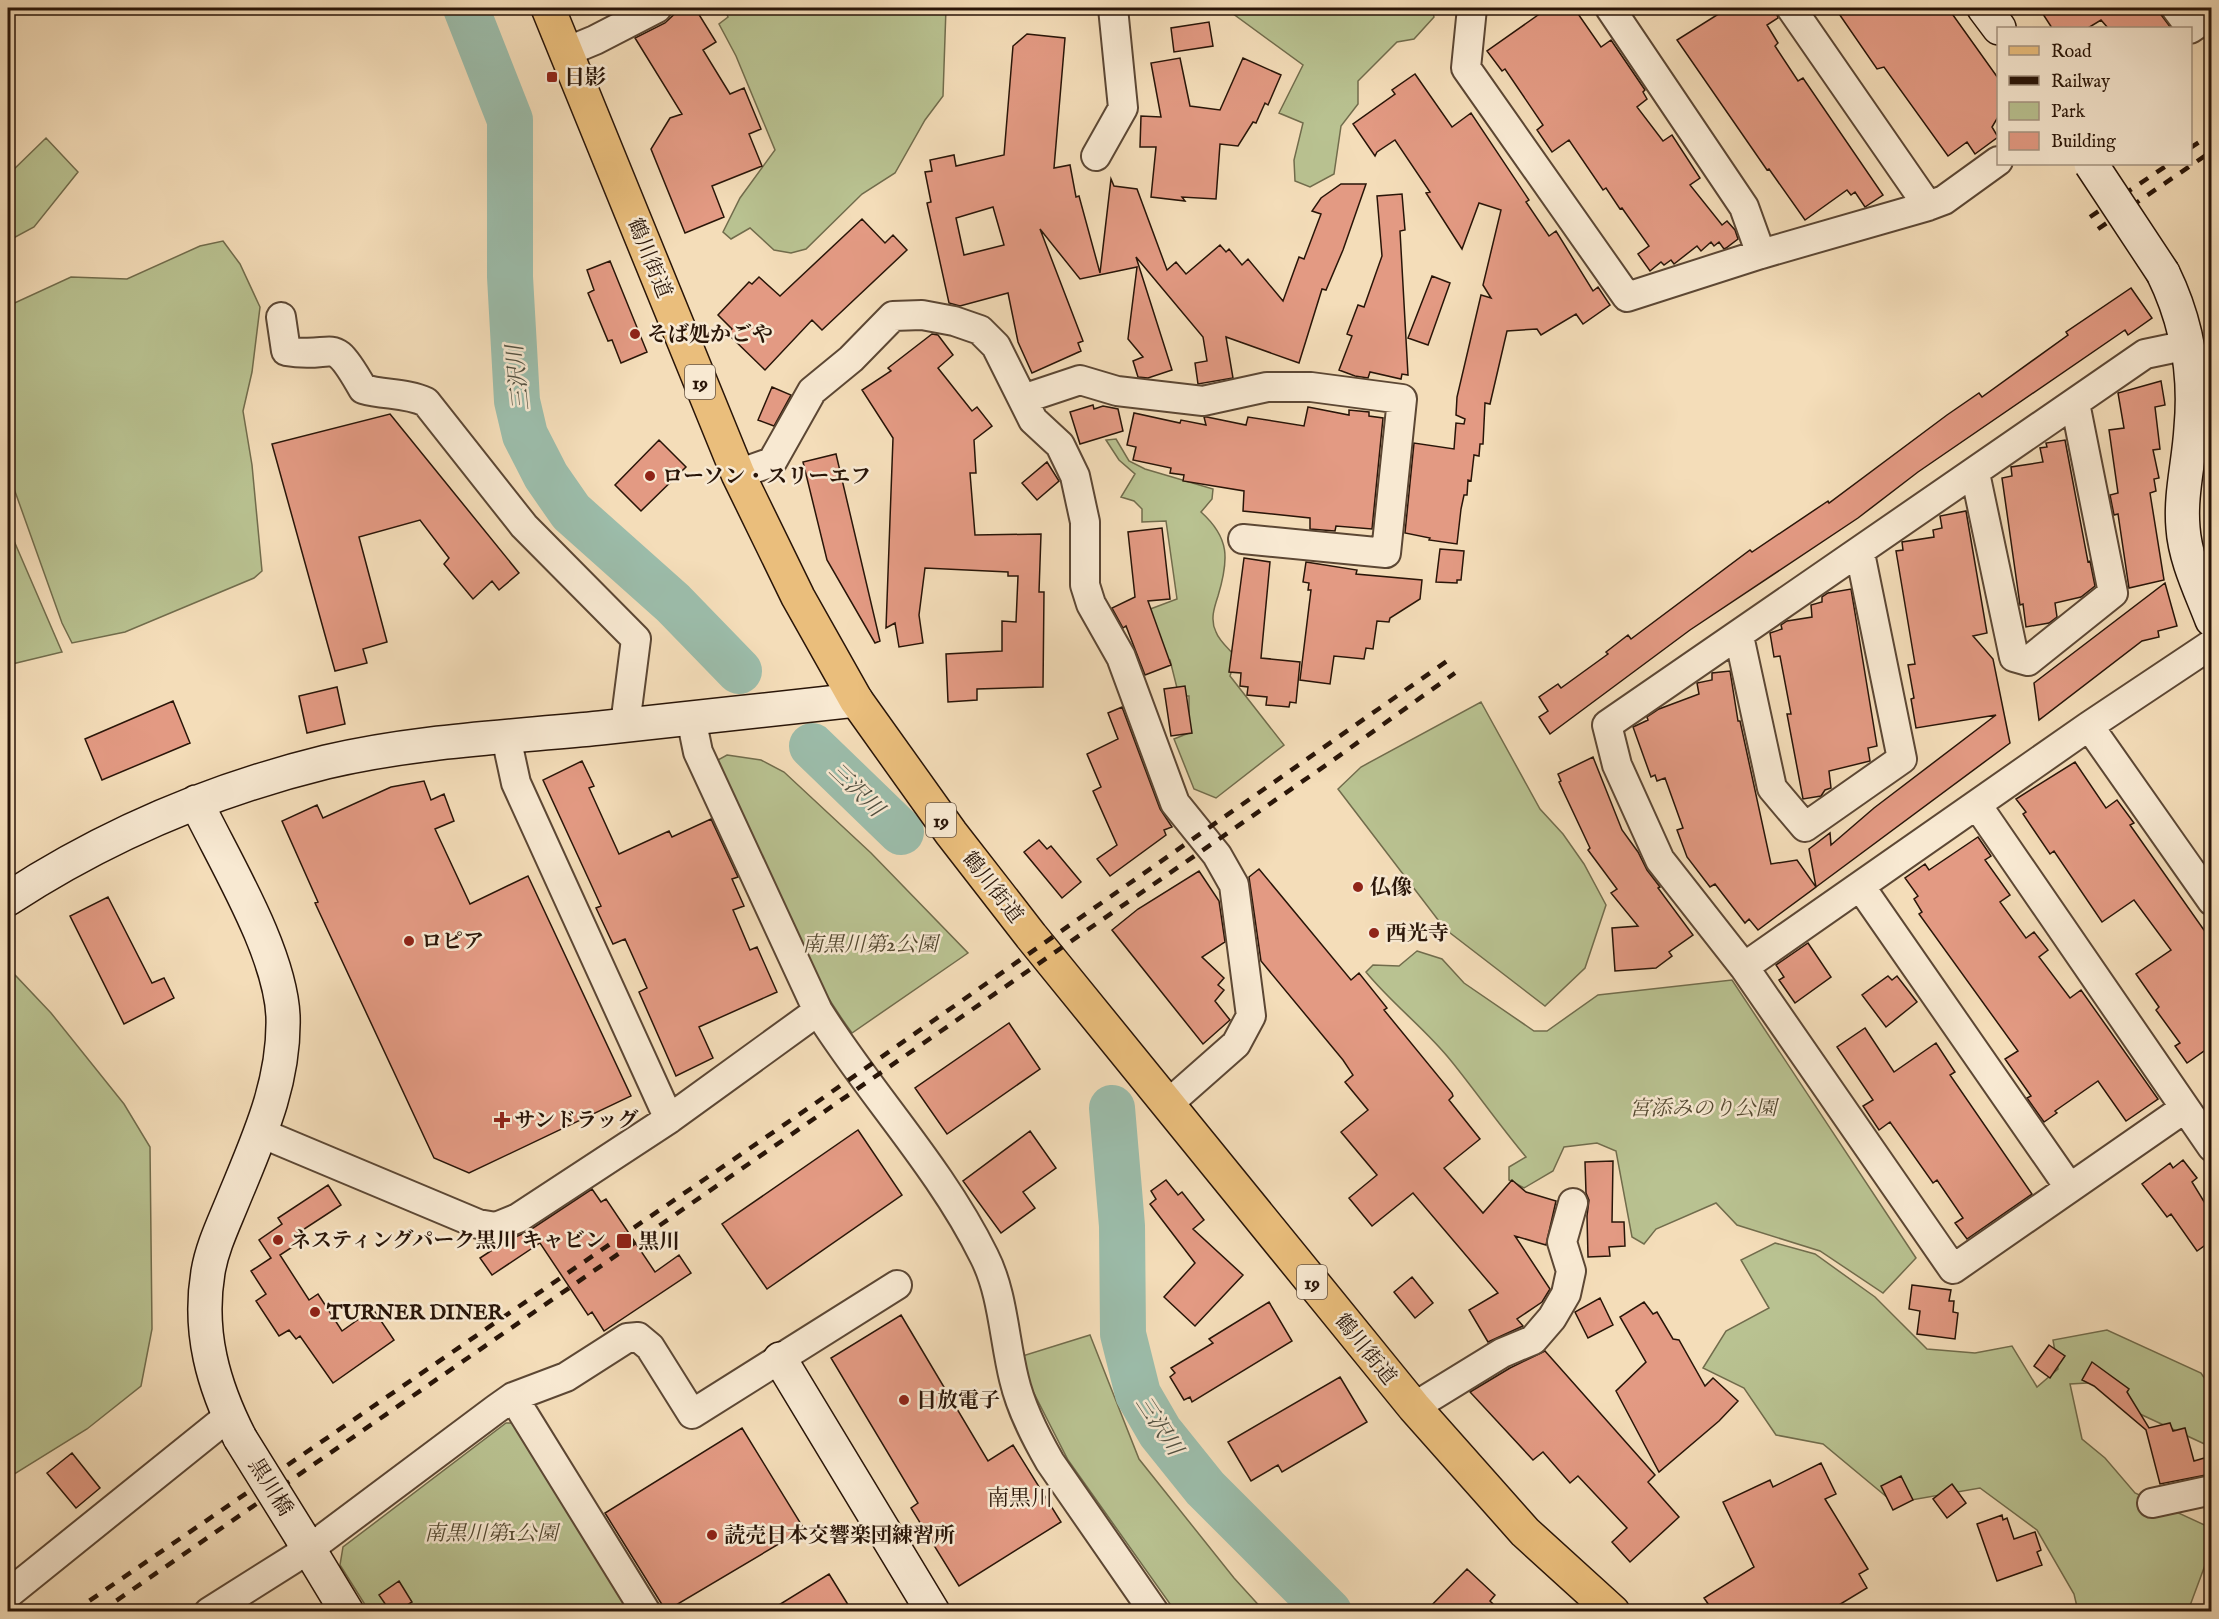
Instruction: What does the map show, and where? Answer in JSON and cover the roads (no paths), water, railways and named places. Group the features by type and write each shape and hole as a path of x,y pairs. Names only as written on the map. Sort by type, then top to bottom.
{"main road":[{"name":"鶴川街道","path":"548,8 738,474 798,597 856,700 951,833 1414,1407 1525,1532 1613,1611"}],"street":[{"path":"566,52 595,40 657,8"},
{"path":"1096,156 1123,108 1113,8"},
{"path":"1472,8 1466,68 1627,297 1761,254 1928,206 1944,200 1997,161"},
{"path":"1610,8 1744,207 1761,254"},
{"path":"1791,8 1928,206"},
{"path":"1984,8 1998,27"},
{"path":"2176,8 2190,27"},
{"path":"2192,27 2211,14"},
{"path":"2092,165 2163,273 2176,300 2188,345 2193,385 2191,429 2181,494 2183,532 2211,620"},
{"path":"738,474 772,462 812,391 851,359 893,316 922,315 954,321 980,330 996,346 1033,420 1060,445 1074,476 1085,522 1085,585 1091,604 1122,657 1175,803 1217,855 1234,885 1251,1016 1236,1044 1168,1104"},
{"path":"281,317 286,351 302,354 332,350 345,357 363,389 383,395 416,397 426,402 524,526 636,639 625,725"},
{"path":"2185,1108 1953,1269 1744,967 1660,860 1617,765 1607,725 1740,636 2145,354 2188,345"},
{"path":"1023,399 1080,380 1117,391 1203,401 1267,387 1311,387 1402,399 1386,553 1243,539"},
{"path":"1975,473 2014,657 2028,660 2113,593 2075,403"},
{"path":"1740,636 1772,788 1805,827 1902,759 1860,553"},
{"path":"1744,967 2089,726 2211,644"},
{"path":"8,899 74,858 151,819 236,788 326,762 401,749 856,700"},
{"path":"691,718 698,752 818,1011 938,1179 976,1240 995,1287 1014,1380 1032,1429 1050,1462 1154,1611"},
{"path":"2089,726 2211,901"},
{"path":"506,737 516,783 669,1119"},
{"name":"黒川橋","path":"196,802 266,946 277,976 283,1012 282,1054 275,1094 215,1244 208,1271 205,1331 208,1356 235,1427 347,1611"},
{"path":"1977,805 2211,1147"},
{"path":"1860,886 2069,1187"},
{"path":"261,1133 478,1224 496,1227 518,1218 669,1119 818,1011"},
{"path":"1414,1407 1502,1353 1533,1340 1552,1318 1566,1294 1571,1271 1562,1242 1573,1203"},
{"path":"209,1611 513,1398 566,1377 627,1338 638,1337 650,1347 692,1413 897,1285"},
{"path":"780,1359 933,1611"},
{"path":"513,1398 646,1611"},
{"path":"8,1594 235,1427"},
{"path":"2152,1503 2211,1490"}],"waterway":[{"name":"三沢川","path":"466,8 510,120 510,277 517,401 525,435 546,476 571,512 673,603 739,671"},
{"name":"三沢川","path":"812,746 901,832"},
{"name":"三沢川","path":"1112,1108 1122,1226 1123,1334 1138,1394 1160,1432 1205,1488 1329,1612"}],"railway":[{"path":"2192,147 2212,134"},
{"path":"2192,165 2212,151"},
{"path":"2090,217 2168,165"},
{"path":"2098,229 2192,165"},
{"path":"73,1612 810,1107 1447,661"},
{"path":"100,1612 1329,763 1455,673"}],"place":[{"name":"日影","path":"552,77"},
{"name":"そば処かごや","path":"635,334"},
{"name":"ローソン・スリーエフ","path":"650,476"},
{"name":"仏像","path":"1358,887"},
{"name":"西光寺","path":"1374,933"},
{"name":"ロピア","path":"409,941"},
{"name":"サンドラッグ","path":"502,1120"},
{"name":"ネスティングパーク黒川 キャビン","path":"278,1240"},
{"name":"黒川","path":"624,1241"},
{"name":"TURNER DINER","path":"315,1312"},
{"name":"日放電子","path":"904,1400"},
{"name":"読売日本交響楽団練習所","path":"712,1535"}],"district":[{"name":"南黒川","path":"1020,1497"}],"park label":[{"name":"南黒川第2公園","path":"870,944"},
{"name":"宮添みのり公園","path":"1703,1108"},
{"name":"南黒川第1公園","path":"491,1533"}]}
